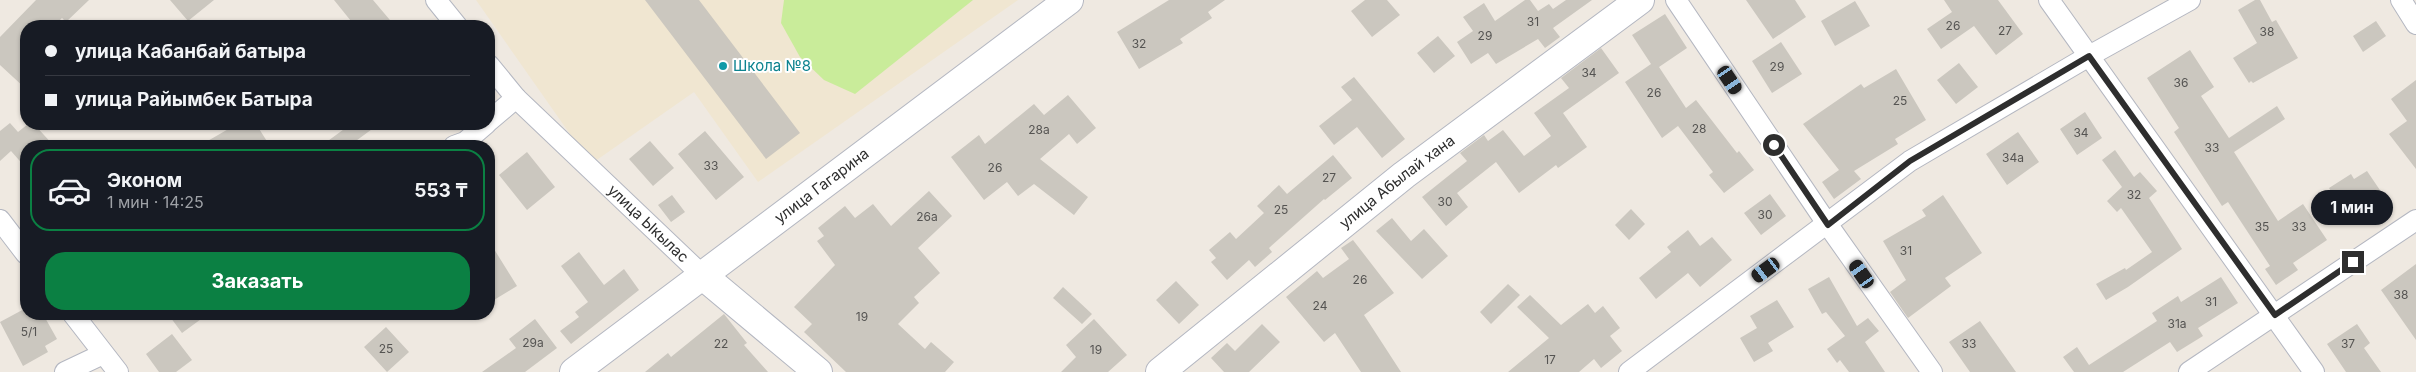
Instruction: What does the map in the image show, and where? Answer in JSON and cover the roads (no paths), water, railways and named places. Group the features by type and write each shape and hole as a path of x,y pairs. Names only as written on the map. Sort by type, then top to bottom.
{"street":[{"path":"436,0 452,20"},
{"name":"улица Гагарина","path":"574,372 1069,0"},
{"name":"улица Абылай хана","path":"1160,372 1404,175 1640,0"},
{"path":"1676,0 1828,225 1932,372"},
{"path":"2049,0 2314,372"},
{"path":"1629,372 1828,225 1910,161 2089,56 2190,0"},
{"path":"2401,0 2416,24"},
{"name":"улица Ыкылас","path":"495,72 516,98 702,275 818,372"},
{"path":"495,116 516,98"},
{"path":"467,140 479,130"},
{"path":"0,220 20,246"},
{"path":"2189,372 2416,220"},
{"path":"77,320 118,372"},
{"path":"65,372 103,354"}],"place":[{"name":"Школа №8","path":"723,66"}]}
